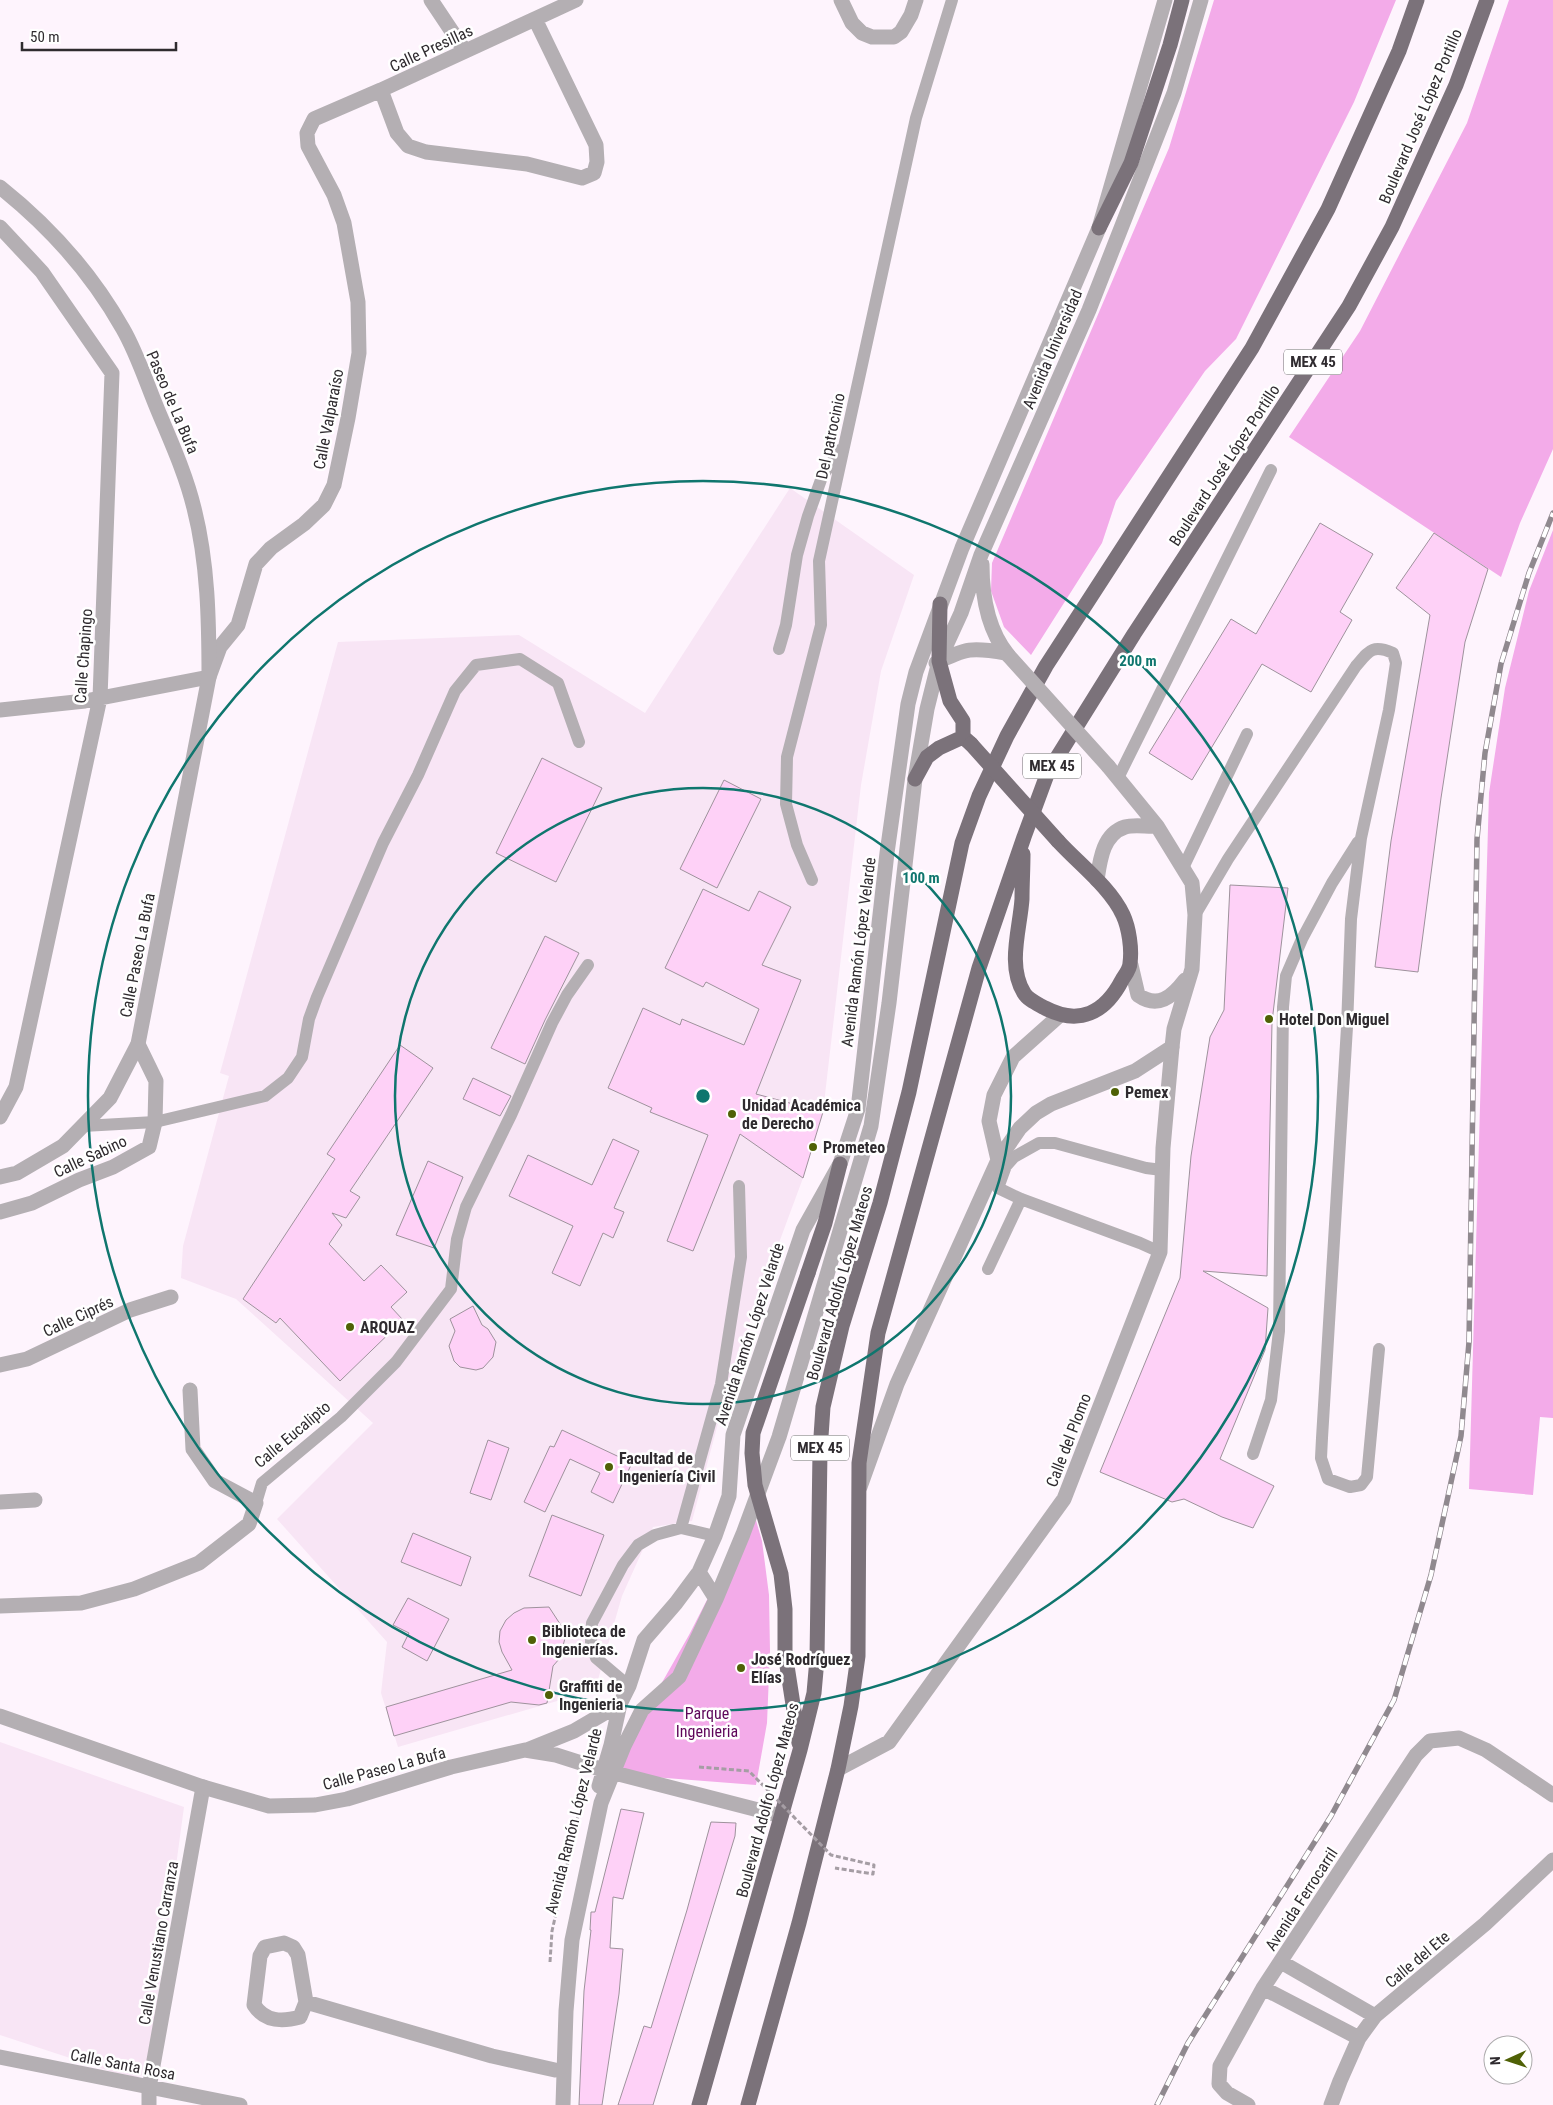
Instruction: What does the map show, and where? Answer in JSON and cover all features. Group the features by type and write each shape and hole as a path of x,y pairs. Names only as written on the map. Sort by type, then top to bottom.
{"main road":[{"path":"1099,228 1138,145 1170,45 1182,0"},
{"name":"Boulevard Adolfo López Mateos","path":"699,2105 800,1750 814,1693 820,1451 824,1407 842,1326 880,1203 909,1092 962,842 1007,736 1046,666 1252,348 1328,209 1399,51 1417,0"},
{"name":"Boulevard José López Portillo","path":"1024,837 1048,772 1092,700 1349,306 1392,227 1456,86 1487,0"},
{"path":"940,604 939,661 950,701 963,721 967,740 1058,841 1108,891 1123,916 1128,937 1131,965 1115,994 1093,1013 1059,1016 1024,994 1017,975 1016,952 1022,902 1024,837"},
{"path":"915,779 926,757 939,748 967,740"},
{"name":"MEX 45","path":"748,2105 799,1924 838,1769 851,1706 858,1656 860,1463 878,1333 979,968 1024,837"},
{"path":"800,1750 786,1653 785,1609 781,1574 755,1485 752,1453 753,1434 825,1223 840,1164"}],"street":[{"path":"432,0 465,51"},
{"name":"Calle Presillas","path":"307,133 314,119 576,0"},
{"path":"841,0 852,23 862,33 872,37 894,37 901,32 911,15 916,0"},
{"name":"Avenida Universidad","path":"908,704 916,672 962,548 1099,228 1165,0"},
{"name":"Avenida Universidad","path":"927,709 939,661 961,613 982,556 1089,310 1174,93 1201,0"},
{"path":"381,90 397,133 408,146 426,152 527,164 582,178 594,173 597,162 596,145 535,19"},
{"name":"Calle Valparaíso","path":"209,677 220,647 238,625 256,564 271,548 304,524 324,505 334,485 348,418 359,353 358,302 344,223 334,194 308,146 307,133"},
{"name":"Paseo de La Bufa","path":"0,187 45,226 74,259 124,330 186,477 195,510 203,558 208,614 209,677"},
{"name":"Calle Chapingo","path":"0,227 42,272 112,373 100,698 16,1087 0,1117"},
{"path":"860,1489 897,1384 998,1160 1020,1128 1036,1113 1051,1104 1135,1071 1172,1047 1174,1029 1192,969 1195,916 1192,883 1157,826 1108,766 1007,654 988,617 982,594 982,556"},
{"path":"916,672 964,650 983,649 1007,654"},
{"path":"0,710 100,698 209,677"},
{"name":"Calle Paseo La Bufa","path":"0,1177 17,1173 62,1146 83,1126 110,1098 138,1044 209,677"},
{"name":"Avenida Ramón López Velarde","path":"563,2105 566,2011 572,1940 608,1771 611,1745 620,1704 629,1686 644,1640 676,1603 699,1572 714,1536 729,1496 734,1435 802,1230 840,1164 858,1109 887,854 908,704"},
{"name":"Avenida Ramón López Velarde","path":"554,2105 558,1993 563,1937 608,1771 642,1710 679,1677 716,1599 743,1534 779,1437 871,1126 889,1003 915,779 927,709"},
{"path":"1097,880 1101,855 1109,839 1125,827 1157,826"},
{"path":"1131,965 1138,995 1146,1001 1156,1001 1174,995 1192,969"},
{"path":"998,1160 989,1122 994,1095 1013,1057 1059,1016"},
{"name":"Calle Sabino","path":"0,1212 32,1203 79,1180 113,1167 149,1146 155,1122 156,1081 138,1044"},
{"name":"Calle del Plomo","path":"838,1769 889,1742 1064,1500 1160,1252 1162,1170 1172,1047"},
{"name":"Calle Ciprés","path":"0,1364 27,1359 130,1310 171,1297"},
{"path":"190,1390 193,1449 215,1481 256,1503"},
{"path":"0,1502 35,1500"},
{"name":"Calle Eucalipto","path":"0,1606 81,1603 134,1589 199,1562 249,1524 256,1503"},
{"path":"699,1572 716,1599"},
{"path":"525,1750 574,1730 620,1704"},
{"name":"Calle Paseo La Bufa","path":"0,1716 203,1787 269,1806 315,1804 347,1799 461,1765 525,1750 556,1754 608,1771 781,1816"},
{"name":"Avenida Ferrocarril","path":"1248,2105 1227,2093 1219,2084 1220,2066 1263,1988 1416,1755 1430,1741 1459,1738 1486,1750 1553,1795"},
{"name":"Calle Venustiano Carranza","path":"149,2105 150,2088 203,1787"},
{"name":"Calle del Ete","path":"1331,2105 1360,2038 1375,2016 1485,1924 1553,1860"},
{"path":"284,1942 293,1947 298,1955 306,2002 300,2017 284,2021 260,2014 254,2004 260,1956 265,1947 284,1942"},
{"path":"1281,1962 1375,2016"},
{"path":"1263,1988 1360,2038"},
{"path":"306,2002 492,2056 555,2070"},
{"name":"Calle Santa Rosa","path":"0,2057 240,2105"}],"lane":[{"name":"Del patrocinio","path":"812,880 797,845 786,804 787,757 821,625 819,561 916,118 952,0"},
{"path":"779,649 786,625 797,555 808,516 822,478 845,442"},
{"path":"1118,778 1271,470"},
{"path":"1195,916 1228,859 1356,666 1369,651 1381,648 1393,653 1396,663 1389,710 1361,838 1351,919 1347,1027 1321,1451 1321,1458 1328,1479 1350,1487 1361,1486 1367,1477 1379,1349"},
{"path":"83,1126 155,1122 265,1096 288,1078 302,1057 309,1019 383,842 418,775 455,691 476,665 520,659 558,683 579,742"},
{"path":"1183,868 1247,734"},
{"path":"1253,1454 1271,1400 1279,1331 1283,1007 1286,976 1302,939 1332,883 1361,838"},
{"name":"Calle Eucalipto","path":"256,1503 262,1483 341,1416 396,1362 451,1289 457,1239 466,1207 511,1115 552,1023 567,995 588,965"},
{"path":"998,1188 1006,1166 1014,1157 1039,1143 1055,1143 1146,1168 1162,1170"},
{"path":"998,1160 993,1177 998,1188 1021,1199 1160,1252"},
{"path":"681,1528 720,1384 741,1257 739,1186"},
{"path":"988,1269 1021,1199"},
{"path":"629,1686 596,1658 591,1642 592,1623 623,1565 638,1545 655,1535 681,1528 714,1536"}],"path":[{"path":"699,1767 749,1771 831,1855 874,1865 872,1874 835,1868"}],"shaded area":[{"path":"790,488 914,575 881,671 861,785 823,1112 803,1178 733,1367 692,1521 653,1527 622,1596 595,1690 398,1747 381,1693 387,1642 277,1519 373,1423 236,1299 181,1278 183,1246 229,1076 220,1073 338,642 519,635 645,713"},
{"path":"0,1742 184,1807 148,2072 134,2079 0,2035"}],"green space":[{"path":"1214,0 1396,0 1354,102 1236,339 1205,371 1116,501 1102,543 1031,655 1004,627 991,591 992,563 1169,148"},
{"path":"1509,0 1553,0 1553,449 1520,523 1501,577 1289,437 1360,331 1467,123"},
{"path":"1553,530 1553,1418 1540,1417 1533,1495 1469,1489 1489,793 1505,688 1529,591"},
{"name":"Parque Ingenieria","path":"753,1510 762,1541 769,1595 770,1651 767,1723 756,1785 614,1774 635,1730 689,1635"}],"building":[{"path":"1320,523 1373,554 1340,612 1352,620 1311,692 1262,664 1192,780 1149,753 1231,619 1256,634"},
{"path":"1434,533 1488,569 1465,642 1441,798 1418,972 1375,967 1391,841 1430,615 1396,588"},
{"path":"542,758 602,788 556,882 496,853"},
{"path":"724,780 761,799 717,888 680,869"},
{"path":"1230,885 1288,888 1272,1022 1267,1276 1203,1271 1268,1308 1265,1350 1220,1459 1274,1486 1253,1528 1222,1517 1184,1499 1172,1502 1100,1472 1180,1278 1191,1156 1210,1037 1224,1010"},
{"path":"703,889 749,911 759,891 791,907 762,965 801,980 756,1094 823,1112 803,1178 740,1134 693,1251 667,1241 708,1135 650,1112 652,1108 608,1088 643,1008 680,1025 682,1019 744,1045 759,1009 706,982 703,987 665,968"},
{"path":"545,936 579,953 525,1064 491,1048"},
{"path":"400,1045 433,1068 350,1191 360,1197 346,1218 332,1213 342,1225 329,1244 364,1281 381,1265 407,1292 391,1307 403,1320 340,1381 280,1318 276,1323 243,1299 335,1159 327,1154"},
{"path":"473,1078 511,1096 500,1116 463,1099"},
{"path":"613,1139 639,1151 614,1208 624,1212 613,1238 603,1233 580,1286 552,1273 573,1226 509,1196 528,1155 592,1185"},
{"path":"428,1161 463,1177 434,1248 396,1235"},
{"path":"473,1306 482,1325 488,1329 496,1342 493,1357 483,1368 476,1370 460,1367 454,1361 449,1346 455,1331 450,1319"},
{"name":"Facultad de Ingeniería Civil","path":"562,1430 632,1463 613,1503 591,1492 600,1473 570,1459 545,1512 524,1502 550,1446 554,1447"},
{"path":"488,1440 509,1448 491,1500 470,1493"},
{"path":"552,1515 604,1535 581,1596 529,1576"},
{"path":"413,1533 471,1557 461,1586 401,1562"},
{"path":"408,1598 449,1619 427,1661 402,1647 409,1633 393,1625"},
{"path":"549,1607 562,1627 565,1638 560,1658 553,1666 547,1703 539,1705 511,1702 394,1736 386,1707 512,1670 499,1642 500,1631 506,1620 524,1608"},
{"path":"621,1809 644,1813 623,1899 613,1897 610,1948 623,1949 619,1994 602,2105 579,2105 584,1991 591,1930 591,1912 595,1912"},
{"path":"711,1822 736,1823 735,1836 653,2105 618,2105 644,2026 651,2028 687,1910"}],"railway":[{"path":"1157,2105 1188,2043 1331,1816 1394,1700 1431,1575 1461,1436 1469,1342 1477,839 1485,753 1501,664 1529,573 1553,513"}],"place":[{"name":"Hotel Don Miguel","path":"1269,1019"},
{"name":"Pemex","path":"1115,1092"},
{"name":"Unidad Académica de Derecho","path":"732,1114"},
{"name":"Prometeo","path":"813,1147"},
{"name":"ARQUAZ","path":"350,1327"},
{"name":"Facultad de Ingeniería Civil","path":"609,1467"},
{"name":"Biblioteca de Ingenierías.","path":"532,1640"},
{"name":"José Rodríguez Elías","path":"741,1668"},
{"name":"Graffiti de Ingenieria","path":"549,1695"}]}
